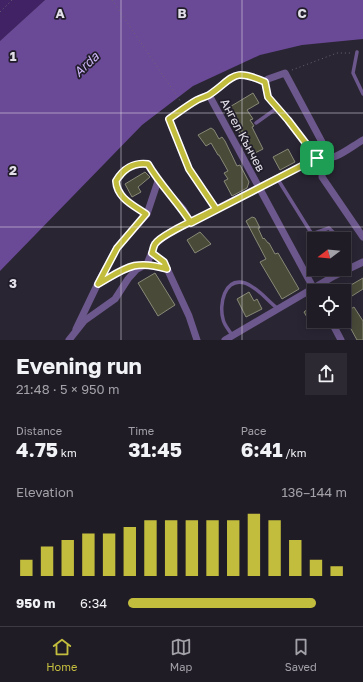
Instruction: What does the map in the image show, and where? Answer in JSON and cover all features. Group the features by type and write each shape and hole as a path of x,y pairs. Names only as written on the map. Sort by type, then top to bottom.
{"street":[{"path":"265,82 268,79 285,73 324,158 322,176 363,237"},
{"path":"216,209 189,169 169,119 199,99 209,95 227,79 238,74 250,76 265,82"},
{"path":"265,82 268,97 324,158"},
{"name":"Ангел Кънчев","path":"209,95 311,284"},
{"path":"68,340 84,321 115,299 128,278 137,269 147,264 155,244 160,239 276,178 350,149 363,140"},
{"path":"76,329 117,248 146,214 158,181 182,209 191,223"},
{"path":"152,253 164,262 189,316 197,340"},
{"path":"98,284 127,268 147,264 167,269"},
{"path":"351,267 362,264"},
{"path":"321,284 330,276"},
{"path":"225,340 277,308 307,293"},
{"path":"335,328 341,340"}],"lane":[{"path":"357,52 353,73 363,94"},
{"path":"256,122 277,108"},
{"path":"146,214 120,196 116,181 127,168 140,163 148,164 158,181"},
{"path":"276,178 311,232"},
{"path":"318,232 329,228 333,232"},
{"path":"232,335 223,321 221,309 223,297 228,288 234,284 243,282 251,286 277,308"}],"path":[{"path":"0,12 12,0"},
{"path":"112,0 178,98"},
{"path":"285,73 337,53 357,52"}],"shaded area":[{"path":"0,0 45,0 0,41"}],"water":[{"name":"Arda","path":"45,0 363,0 363,39 302,45 260,55 193,86 142,125 0,271 0,41"}],"building":[{"path":"253,93 259,103 247,110 253,119 250,120 254,126 252,127 263,149 251,155 237,128 239,127 228,108"},
{"path":"211,128 214,130 219,139 222,137 225,141 237,166 240,165 249,182 247,188 232,196 224,181 228,179 224,173 228,171 211,143 206,146 198,135"},
{"path":"288,149 295,162 280,170 273,157"},
{"path":"145,172 150,177 138,187 141,192 132,197 125,184"},
{"path":"252,217 255,218 260,228 258,228 263,239 264,238 269,243 275,254 278,253 299,289 282,299 260,262 266,259 246,221"},
{"path":"200,232 211,244 195,253 187,240"},
{"path":"155,273 175,305 158,316 138,283"},
{"path":"363,278 363,289 351,297 351,285"},
{"path":"249,292 254,301 257,299 262,309 246,317 237,299"},
{"path":"354,307 363,321 363,340 357,340 350,328 351,309"},
{"path":"307,310 307,317 304,312"}],"route":[{"path":"317,158 191,223 182,209 158,181 148,164 140,163 127,168 116,181 120,196 146,214 141,222 117,248 98,284 127,268 136,265 147,264 167,269 164,262 152,253 155,244 169,233 191,223 216,209 213,203 208,200 189,169 169,119 199,99 209,95 227,79 238,74 250,76 265,82 268,97 288,120 299,136 309,146 317,158"}]}
